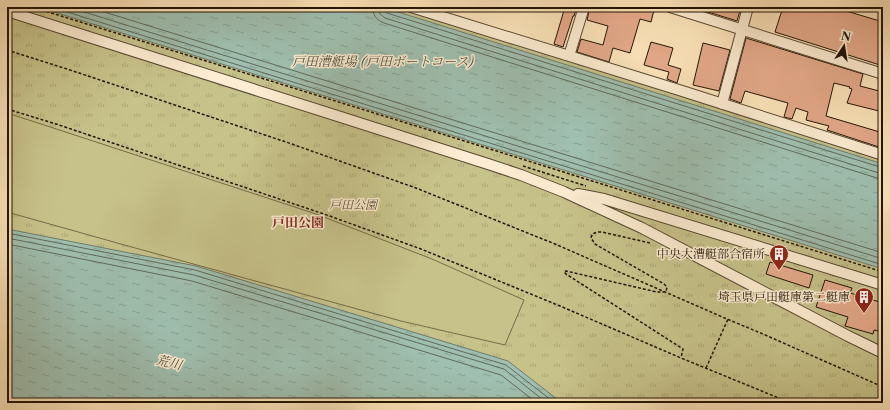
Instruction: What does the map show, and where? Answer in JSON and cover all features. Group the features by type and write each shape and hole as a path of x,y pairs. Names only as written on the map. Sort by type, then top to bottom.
{"street":[{"path":"411,7 883,155"},
{"path":"569,56 584,7"},
{"path":"670,7 883,74"},
{"path":"722,104 748,7"},
{"path":"7,11 521,175 564,192 642,228 841,333 883,353"},
{"path":"564,192 604,199 883,285"}],"path":[{"path":"32,7 451,136 883,272"},
{"path":"7,50 286,142 391,179 496,220 666,292 883,387"},
{"path":"7,109 324,214 400,242 552,303 790,403"},
{"path":"653,244 602,232 593,233 591,235 591,238 595,244 664,284 666,287 666,292"},
{"path":"666,292 657,292 566,271 564,272 683,349 680,358"},
{"path":"706,368 728,320"}],"green space":[{"name":"戸田公園","path":"7,7 398,7 883,156 883,403 330,403 7,322"},
{"path":"7,113 316,214 432,259 524,300 505,345 401,321 7,212"}],"water":[{"name":"戸田漕艇場 (戸田ボートコース)","path":"38,7 382,7 883,164 883,269"},
{"name":"荒川","path":"7,229 196,266 508,361 562,403 7,403"}],"building":[{"path":"565,7 577,7 563,47 554,44"},
{"path":"590,7 644,7 654,10 651,22 640,19 630,53 613,48 609,62 577,52 581,39 603,45 608,26 587,20"},
{"path":"692,7 741,7 737,21"},
{"path":"783,7 833,7 883,22 883,66 775,32"},
{"path":"746,38 863,74 860,86 883,92 883,112 847,103 852,89 849,88 850,87 834,83 826,116 883,133 882,148 827,130 829,126 806,120 808,112 796,108 792,119 784,117 788,103 745,91 741,103 730,99"},
{"path":"651,42 673,48 668,65 681,69 677,83 667,79 669,72 644,65"},
{"path":"703,43 730,50 719,91 693,85"},
{"path":"770,262 813,275 809,288 766,274"},
{"path":"825,280 852,288 850,293 883,303 883,332 874,330 873,334 845,326 848,317 816,307"}],"place":[{"name":"中央大漕艇部合宿所","path":"779,271"},
{"name":"埼玉県戸田艇庫第二艇庫","path":"864,314"}],"district":[{"name":"戸田公園","path":"298,222"}]}
